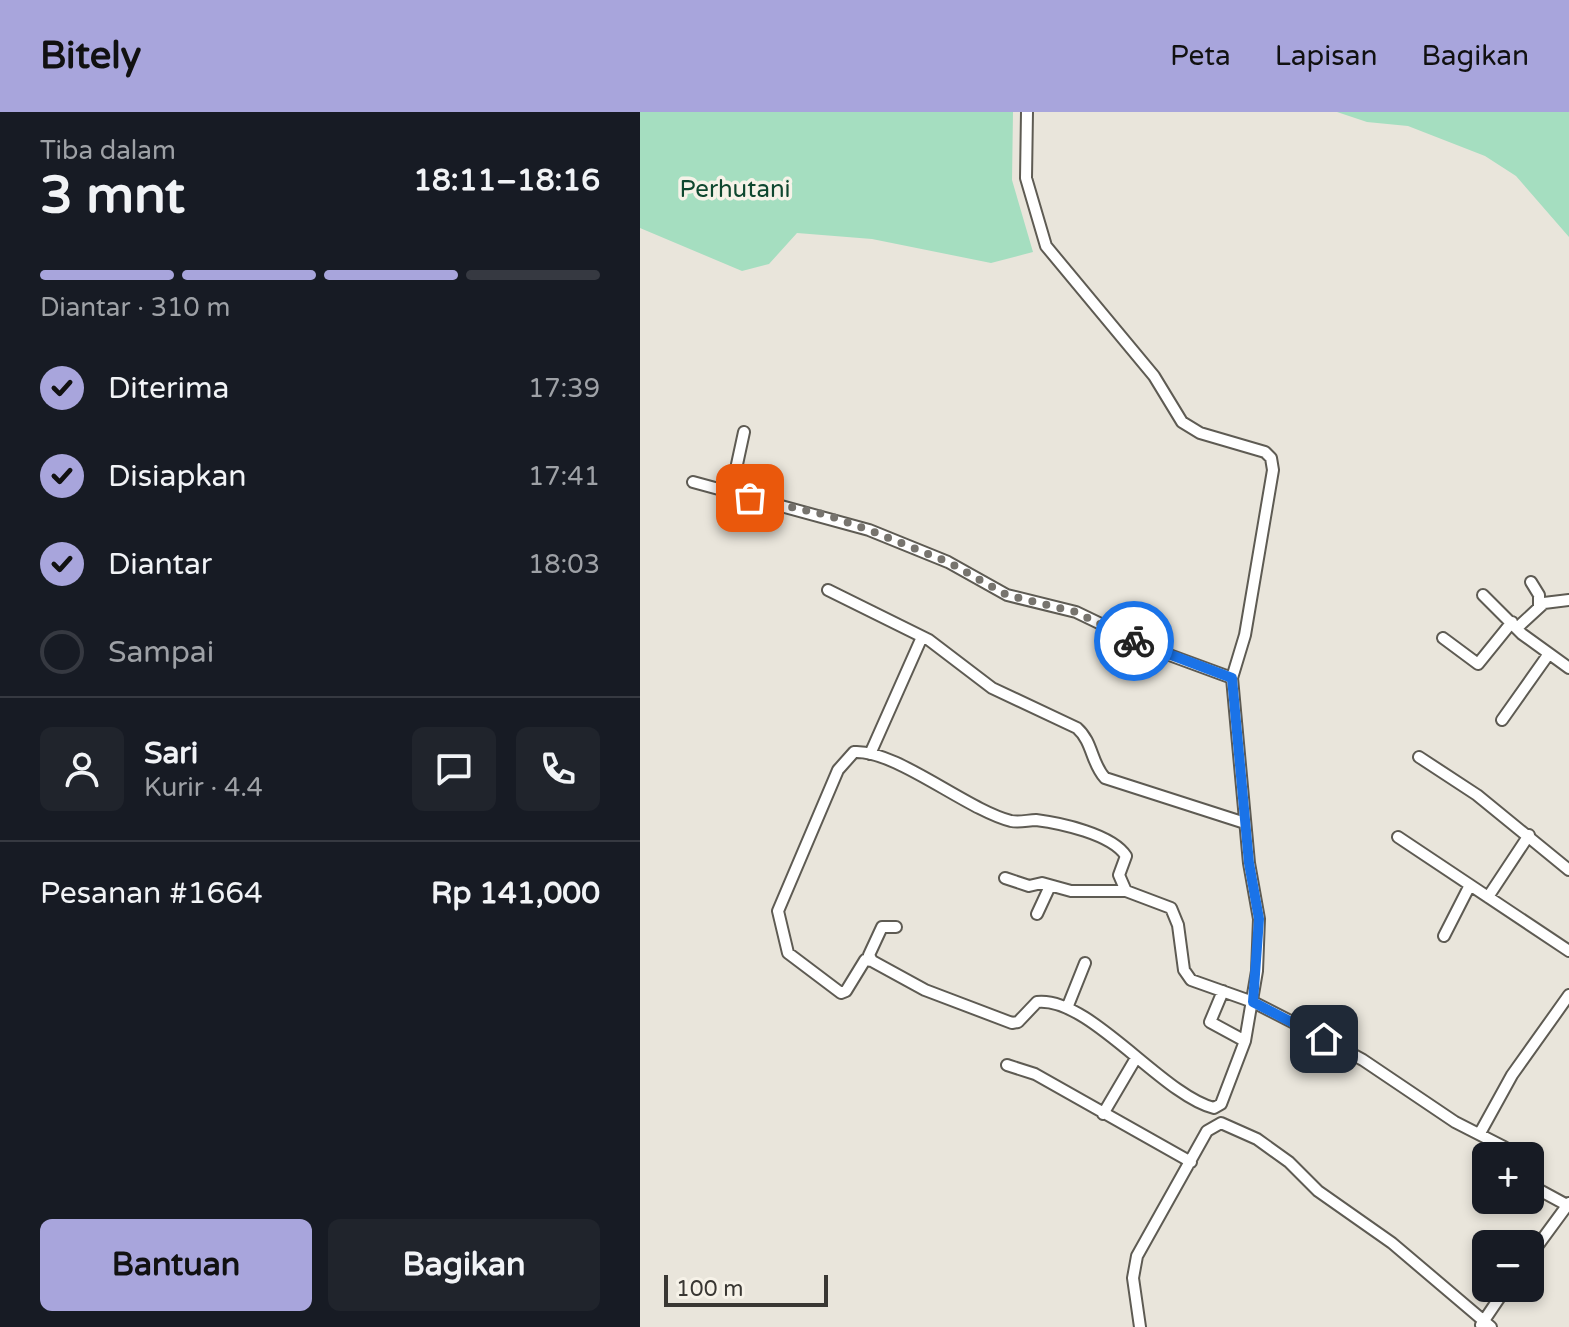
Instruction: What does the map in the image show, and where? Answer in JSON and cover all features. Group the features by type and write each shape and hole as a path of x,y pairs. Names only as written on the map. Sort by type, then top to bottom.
{"street":[{"path":"1027,112 1026,178 1046,246 1154,376 1182,422 1200,433 1265,452 1271,458 1273,470 1254,584 1232,678 1245,823 1259,919 1253,1002 1245,1041 1221,1104 1214,1108 1136,1058 1067,1008 1037,1002 1018,1022 1012,1023 925,990 865,960 846,991 841,993 788,953 778,911 838,770 854,752 870,754 1010,821 1064,825 1112,843 1126,856 1119,875 1126,891"},
{"path":"731,492 744,432"},
{"path":"693,482 869,530 948,562 1016,599 1076,612 1153,649 1232,678"},
{"path":"1531,582 1539,595 1539,606"},
{"path":"828,590 922,637 992,688 1077,728 1086,736 1093,760 1105,778 1245,823"},
{"path":"1483,595 1548,655 1569,668"},
{"path":"1443,638 1478,664 1514,625 1539,606 1569,600"},
{"path":"870,754 922,637"},
{"path":"1502,720 1548,655"},
{"path":"1419,757 1477,795 1569,870"},
{"path":"1488,897 1529,835"},
{"path":"1398,837 1569,951"},
{"path":"1005,878 1029,886 1050,886 1071,891 1126,891 1171,908 1178,925 1186,974 1191,980 1253,1002 1363,1060 1418,1099 1495,1142"},
{"path":"1444,936 1470,885"},
{"path":"1037,914 1050,886"},
{"path":"872,961 869,955 882,927 896,927"},
{"path":"1067,1008 1085,963"},
{"path":"1223,991 1210,1021 1245,1041"},
{"path":"1480,1133 1517,1067 1569,995"},
{"path":"1103,1114 1136,1058"},
{"path":"1007,1065 1035,1074 1191,1162"},
{"path":"1140,1327 1133,1278 1137,1256 1214,1124 1232,1126 1289,1162 1318,1191 1392,1243 1485,1325 1498,1302"},
{"path":"1544,1192 1568,1204 1544,1237"}],"green space":[{"name":"Perhutani","path":"640,112 1013,112 1012,180 1033,252 991,263 872,239 797,233 769,264 742,271 640,228"},
{"path":"1337,112 1569,112 1569,237 1516,176 1485,156 1408,126 1367,122"}],"way so far":[{"path":"750,498 827,515 869,530 948,562 1007,595 1076,612 1134,641"}],"route":[{"path":"1134,641 1232,678 1249,863 1259,919 1253,1002 1324,1039"}]}
